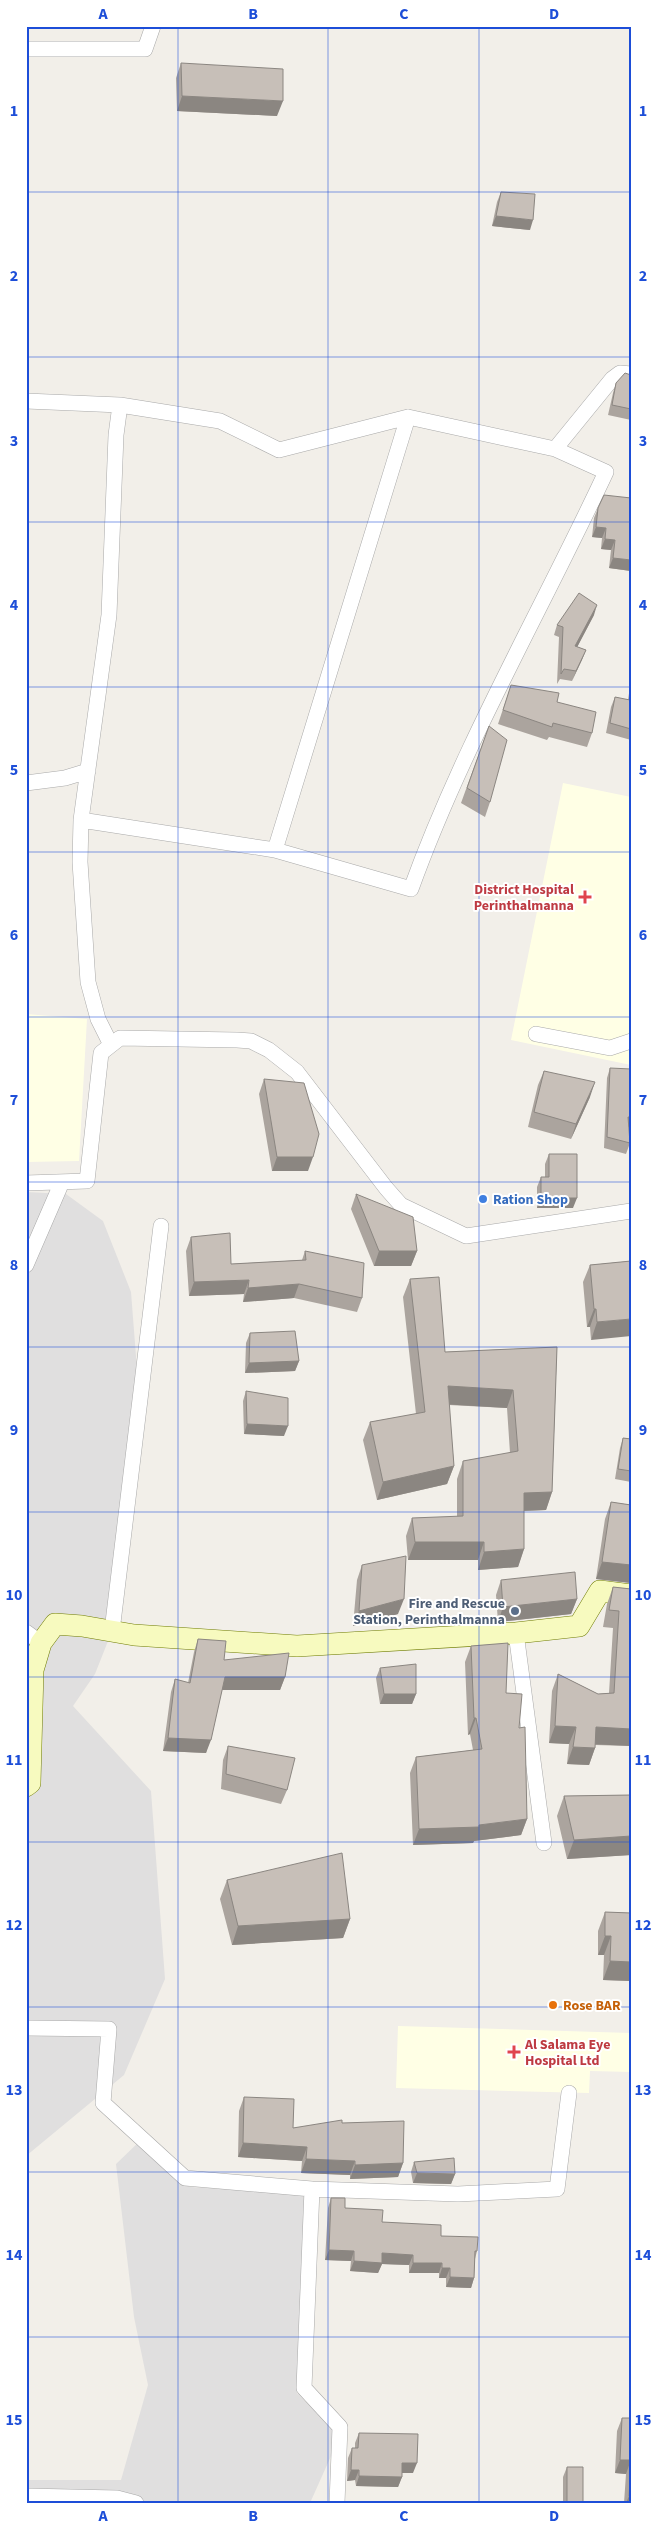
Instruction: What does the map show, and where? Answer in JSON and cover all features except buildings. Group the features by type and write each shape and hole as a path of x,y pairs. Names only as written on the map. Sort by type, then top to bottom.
{"street":[{"path":"26,49 146,49 153,26"},
{"path":"555,449 612,379 620,373 631,374"},
{"path":"26,401 120,405 220,421 279,450 408,417 555,449 606,472 478,733 427,845 411,889 275,850 81,820"},
{"path":"111,1045 98,1019 88,982 80,862 81,820 109,615 116,435 120,405"},
{"path":"275,850 408,417"},
{"path":"26,783 65,778 88,771"},
{"path":"536,1034 610,1048 631,1041"},
{"path":"26,1183 87,1181 101,1053 120,1038 251,1041 269,1050 297,1072 401,1205 466,1236 631,1211"},
{"path":"26,1265 62,1182"},
{"path":"112,1631 161,1226"},
{"path":"26,1786 30,1784 34,1638 55,1624 82,1626 134,1635 297,1646 516,1633 579,1626 600,1591 631,1596"},
{"path":"516,1633 544,1843"},
{"path":"26,2028 109,2029 103,2104 185,2178 312,2189 458,2194 557,2189 569,2092"},
{"path":"312,2189 304,2388 340,2427 337,2503"},
{"path":"26,2496 116,2498 136,2503"}],"shaded area":[{"name":"District Hospital Perinthalmanna","path":"563,783 631,797 631,1065 511,1040"},
{"path":"26,1014 87,1019 79,1161 27,1162"},
{"path":"26,1192 66,1194 103,1221 131,1292 138,1382 112,1631 95,1674 73,1706 151,1791 165,1979 124,2075 26,2156"},
{"name":"Al Salama Eye Hospital Ltd","path":"398,2026 631,2033 631,2072 590,2071 589,2093 396,2088"},
{"path":"142,2139 190,2187 312,2194 297,2393 340,2436 310,2503 26,2503 26,2480 121,2480 148,2385 134,2317 116,2164"}],"place":[{"name":"District Hospital Perinthalmanna","path":"585,897"},
{"name":"Ration Shop","path":"483,1199"},
{"name":"Fire and Rescue Station, Perinthalmanna","path":"515,1611"},
{"name":"Rose BAR","path":"553,2005"},
{"name":"Al Salama Eye Hospital Ltd","path":"514,2052"}]}
